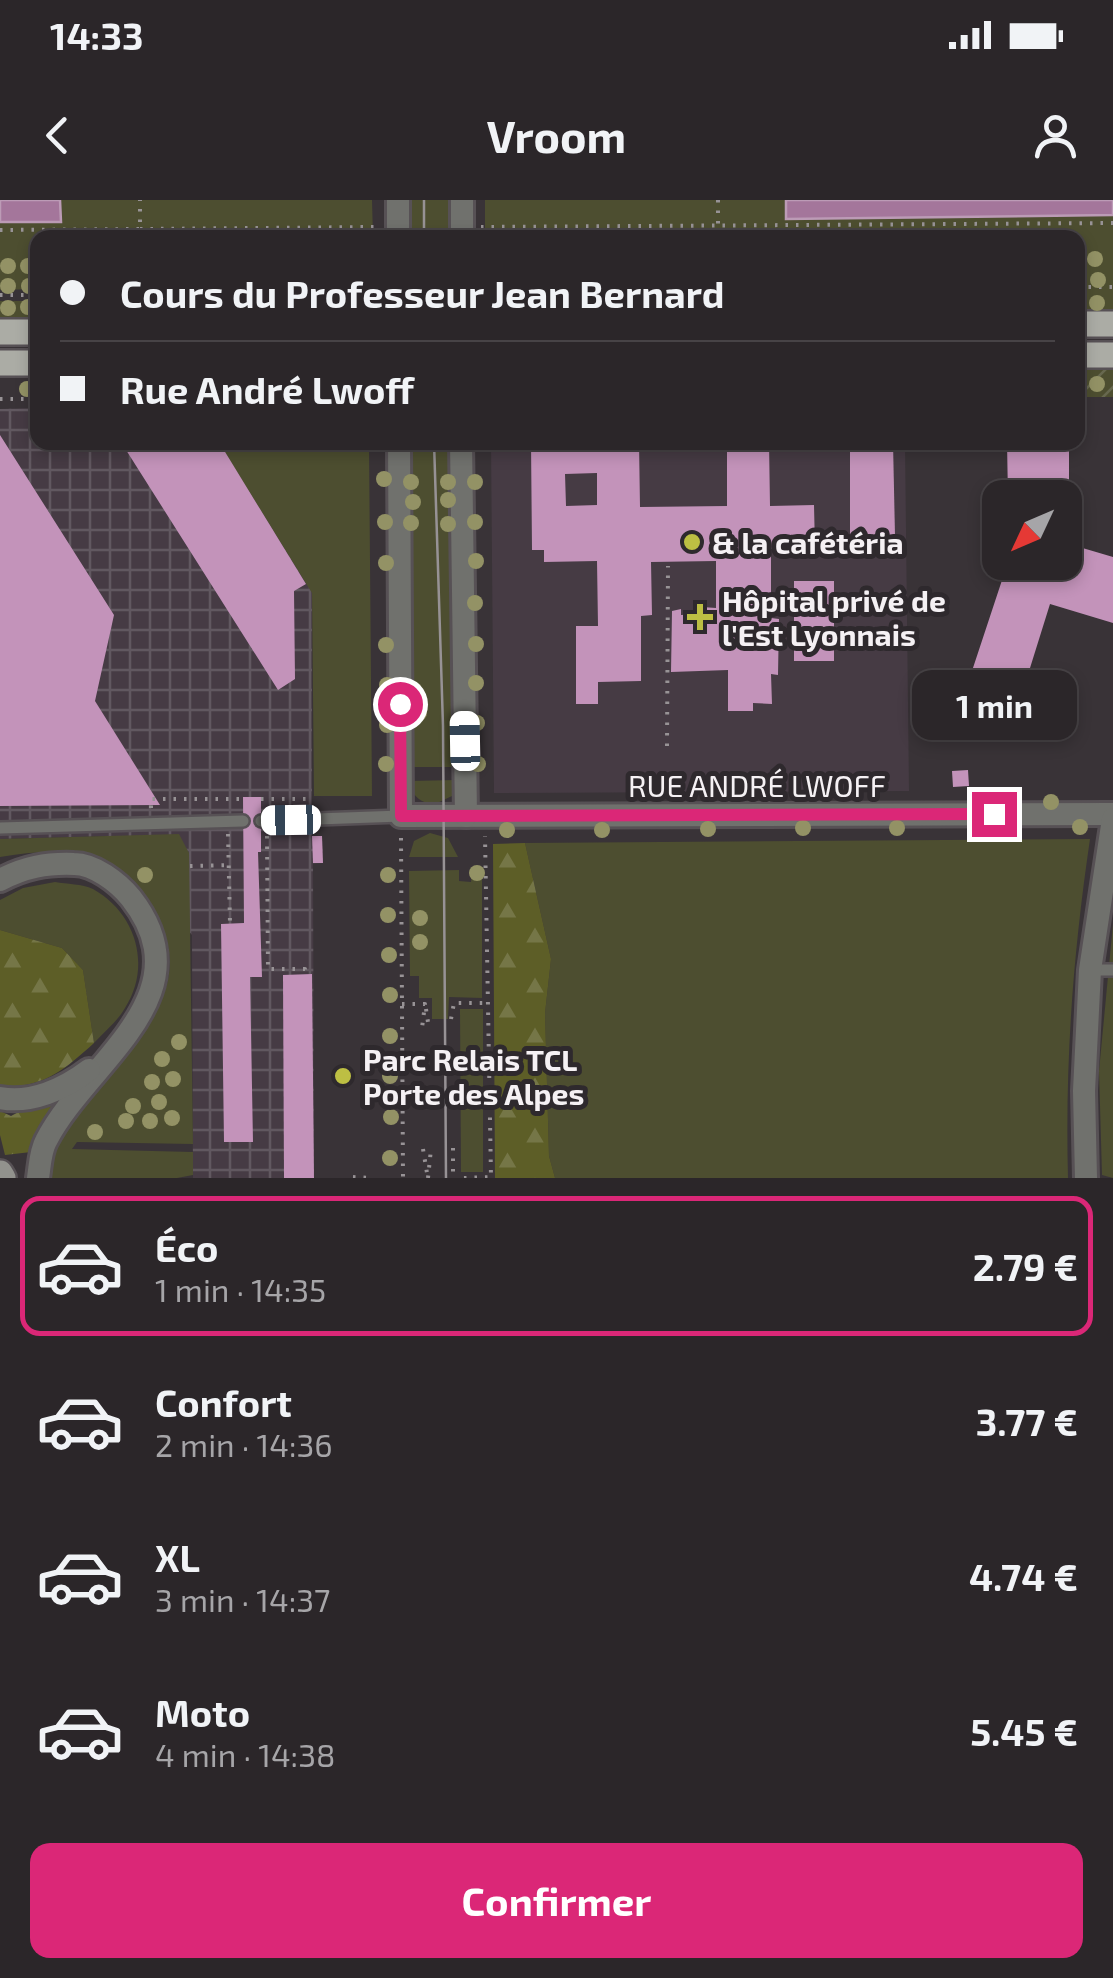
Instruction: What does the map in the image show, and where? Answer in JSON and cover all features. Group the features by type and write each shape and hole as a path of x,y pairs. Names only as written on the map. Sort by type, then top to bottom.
{"main road":[{"path":"1085,324 1113,324"},
{"path":"0,332 30,332"},
{"path":"1085,355 1113,355"},
{"path":"0,363 30,363"}],"street":[{"path":"398,200 398,230"},
{"path":"462,200 462,230"},
{"path":"399,450 401,825"},
{"path":"461,450 476,816"},
{"name":"RUE ANDRÉ LWOFF","path":"401,825 476,816 1113,816 1102,970 1084,1091 1086,1178"},
{"path":"0,880 41,863 84,864 121,886 144,915 155,948 149,999 137,1024 58,1119 43,1146 38,1178"},
{"path":"0,1098 16,1101 57,1090 112,1053"}],"lane":[{"path":"264,820 401,825"},
{"path":"0,828 243,821"}],"path":[{"path":"140,200 140,229"},
{"path":"718,200 718,226"},
{"path":"547,230 1113,223"},
{"path":"0,230 226,230"},
{"path":"1085,287 1113,287"},
{"path":"0,295 30,295"},
{"path":"0,399 30,399"},
{"path":"667,746 668,566"},
{"path":"151,799 243,800"},
{"path":"228,799 230,924"},
{"path":"305,975 304,969 268,969 264,799 313,799"},
{"path":"464,1178 491,1176 487,1003 476,816"},
{"path":"401,825 403,1178"},
{"path":"190,866 229,866"},
{"path":"451,1019 454,1003 487,1003"},
{"path":"402,1004 425,1004 426,1028"},
{"path":"428,1178 430,1148"},
{"path":"452,1148 454,1178"},
{"path":"423,1149 428,1178"},
{"path":"353,1177 373,1178"}],"shaded area":[{"path":"0,200 60,200 61,222 0,222"},
{"path":"786,200 1113,200 1113,215 786,219"},
{"path":"30,408 30,450 223,450 312,592 312,836 322,836 323,863 313,864 314,1178 193,1178 192,935 113,836 0,839 0,409"},
{"name":"Hôpital privé de l'Est Lyonnais","path":"491,450 905,450 909,791 494,793"}],"green space":[{"path":"0,200 372,200 373,230 30,230 30,289 0,290"},
{"path":"404,200 452,200 453,230 405,230"},
{"path":"485,200 1113,200 1113,315 1085,315 1085,230 485,230"},
{"path":"0,301 30,301 30,321 0,322"},
{"path":"1113,365 1113,397 1085,397 1085,366"},
{"path":"223,450 369,450 372,796 314,796 312,593"},
{"path":"406,450 453,450 457,767 409,767"},
{"path":"457,780 452,796 435,804 418,798 409,781"},
{"path":"430,833 448,838 458,857 409,857 414,841"},
{"path":"179,834 189,853 193,1144 77,1142 72,1149 193,1152 193,1175 47,1178 60,1139 82,1104 137,1040 158,1007 169,972 165,933 140,889 111,864 76,853 0,857 0,839"},
{"path":"1090,839 1072,1008 1068,1178 555,1178 549,1156 545,1013 551,959 525,843"},
{"path":"525,843 551,959 545,1013 549,1156 555,1178 495,1178 493,844"},
{"path":"459,870 459,881 471,882 472,870 482,871 482,998 449,997 448,1019 432,1019 432,998 419,998 419,976 410,976 409,871"},
{"path":"55,882 89,887 108,899 129,926 135,942 138,958 133,992 119,1017 94,1043 83,970 62,948 0,930 0,900 23,888"},
{"path":"1113,924 1113,1178 1102,1175 1099,1071"},
{"path":"0,930 62,948 83,970 94,1043 52,1076 15,1086 0,1086"},
{"path":"460,1009 483,1009 483,1172 461,1172"},
{"path":"53,1102 58,1106 31,1152 5,1155 0,1111 11,1116 28,1107"}],"building":[{"path":"0,435 114,615 95,701 160,805 0,806"},
{"path":"126,450 224,450 306,584 294,591 295,679 278,690"},
{"path":"531,450 639,450 640,507 727,506 727,450 769,450 770,506 814,505 815,548 771,549 771,618 779,619 778,675 771,674 772,704 753,703 753,711 728,711 728,670 671,672 672,611 681,609 681,615 702,614 702,607 716,608 716,561 651,562 652,615 641,616 641,681 598,682 598,704 576,704 576,626 598,626 597,561 544,562 544,550 532,550","holes":["597,473 597,505 566,506 565,474"]},
{"path":"850,450 893,450 895,536 850,535"},
{"path":"1007,450 1069,450 1069,480 1008,480"},
{"path":"1082,548 1113,557 1113,623 1050,604 1020,700 1026,702 1022,714 1003,708 1001,715 954,715 964,682 968,683 1002,580 1082,580"},
{"path":"794,581 834,581 834,661 794,661"},
{"path":"968,770 969,786 953,787 952,771"},
{"path":"243,797 261,797 258,852 262,977 250,977 253,1142 224,1142 221,924 244,923"},
{"path":"312,836 322,836 323,863 313,863"},
{"path":"312,974 314,1178 284,1178 283,975"}],"tram line":[{"path":"424,200 424,230"},
{"path":"434,450 443,726 446,1178"}],"place":[{"name":"& la cafétéria","path":"692,542"},
{"name":"Hôpital privé de l'Est Lyonnais","path":"700,617"},
{"name":"Parc Relais TCL Porte des Alpes","path":"343,1076"}],"route":[{"path":"400,704 401,816 994,814"}]}
